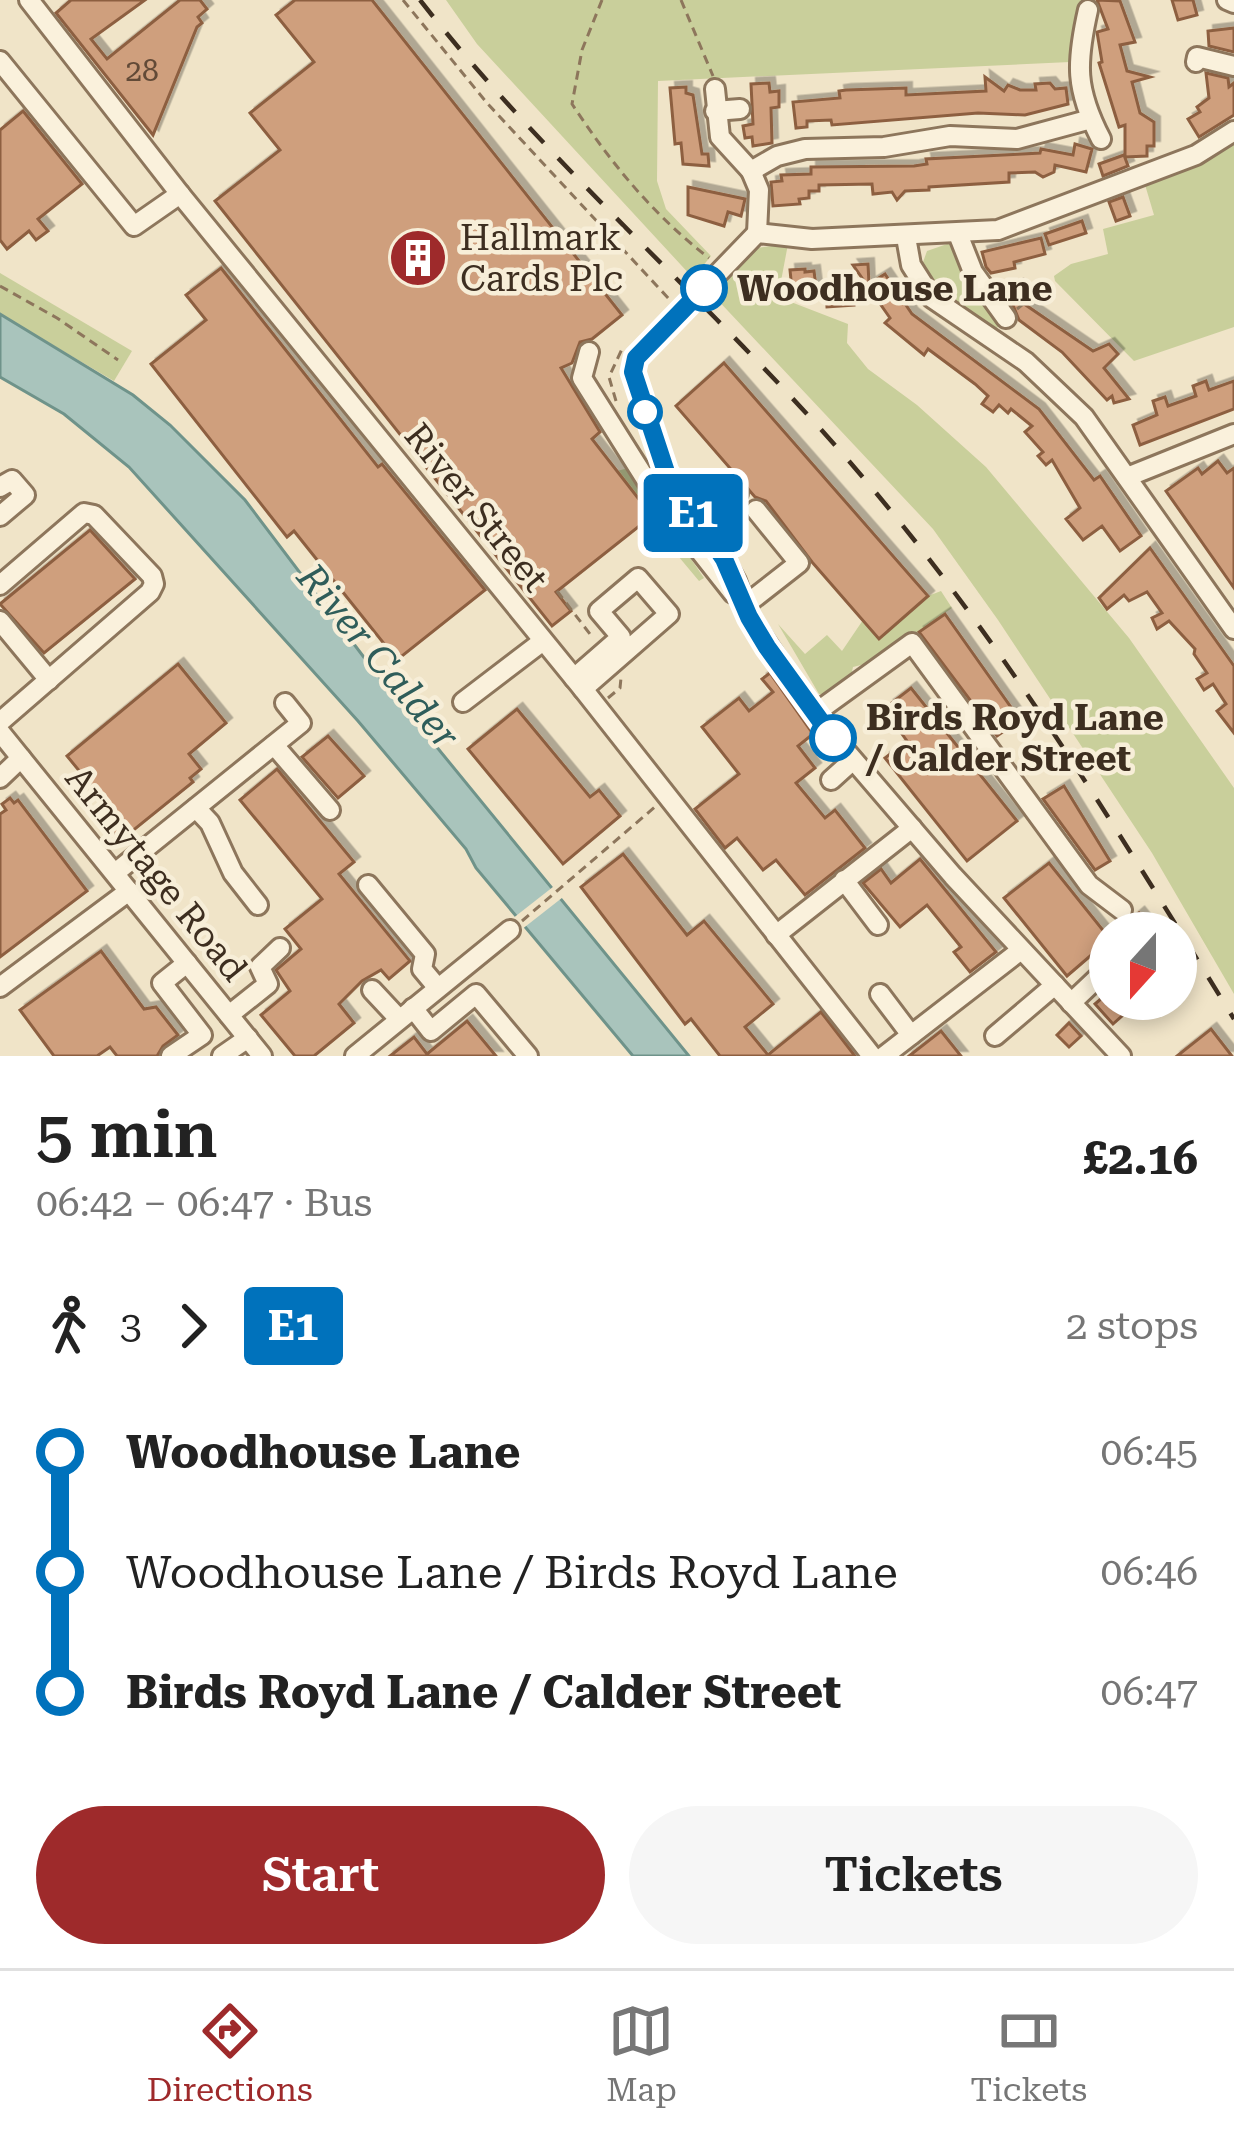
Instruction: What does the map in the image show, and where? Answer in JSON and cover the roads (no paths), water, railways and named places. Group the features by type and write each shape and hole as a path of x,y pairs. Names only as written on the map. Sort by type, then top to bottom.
{"street":[{"name":"River Street","path":"29,0 872,1056"},
{"path":"1088,10 1078,55 1082,91 1101,139"},
{"path":"1196,62 1197,57 1204,57 1234,66"},
{"path":"0,61 134,226 180,194"},
{"path":"715,89 720,137 751,172 759,190 757,233 634,356 666,472 730,570 767,647 814,714 911,828 1121,1056"},
{"path":"716,111 740,109"},
{"path":"751,172 777,156 806,149 884,147 950,136 1017,139 1090,119"},
{"path":"757,233 812,239 998,230 1196,154 1234,131"},
{"path":"958,234 982,289 1006,318"},
{"path":"906,237 910,266 932,298 1026,362 1084,417 1234,629"},
{"path":"589,352 582,378 592,396 655,494 744,606"},
{"path":"1127,477 1234,434"},
{"path":"0,463 7,484 25,495 0,516"},
{"path":"703,527 738,493"},
{"path":"744,606 799,563 756,510"},
{"path":"0,585 84,513 94,515 152,576 154,584 0,722"},
{"path":"2,626 49,680"},
{"path":"463,702 543,641"},
{"path":"814,714 912,644 1089,885 1122,910"},
{"path":"751,661 767,647"},
{"path":"578,683 619,648"},
{"path":"115,873 301,723 285,704"},
{"name":"Armytage Road","path":"0,732 88,824 115,873 262,1056"},
{"path":"274,745 330,810"},
{"path":"0,778 21,758"},
{"path":"831,780 852,761"},
{"path":"196,808 210,823 232,873 258,905"},
{"path":"776,935 911,828"},
{"path":"844,880 878,925"},
{"path":"368,885 425,954 422,970 436,987"},
{"path":"0,987 129,891"},
{"path":"355,1056 510,931"},
{"path":"230,1015 268,984 260,968 280,948"},
{"path":"884,1056 1021,950"},
{"path":"171,1056 202,1035 162,983 187,964"},
{"path":"995,1036 1055,985"},
{"path":"1071,1003 1089,986"},
{"path":"372,990 431,1031 476,994 527,1056"},
{"path":"880,994 911,1035"},
{"path":"222,1056 248,1038"}],"water":[{"path":"0,314 133,395 245,500 369,664 689,1056 633,1056 358,721 129,467 64,414 0,377"}],"railway":[{"path":"420,0 520,118 789,395 897,518 1050,727 1234,1019"}],"place":[{"name":"Hallmark Cards Plc","path":"418,258"},
{"name":"Woodhouse Lane","path":"704,288"},
{"name":"Birds Royd Lane / Calder Street","path":"833,738"}],"water label":[{"name":"River Calder","path":"379,656"}]}
